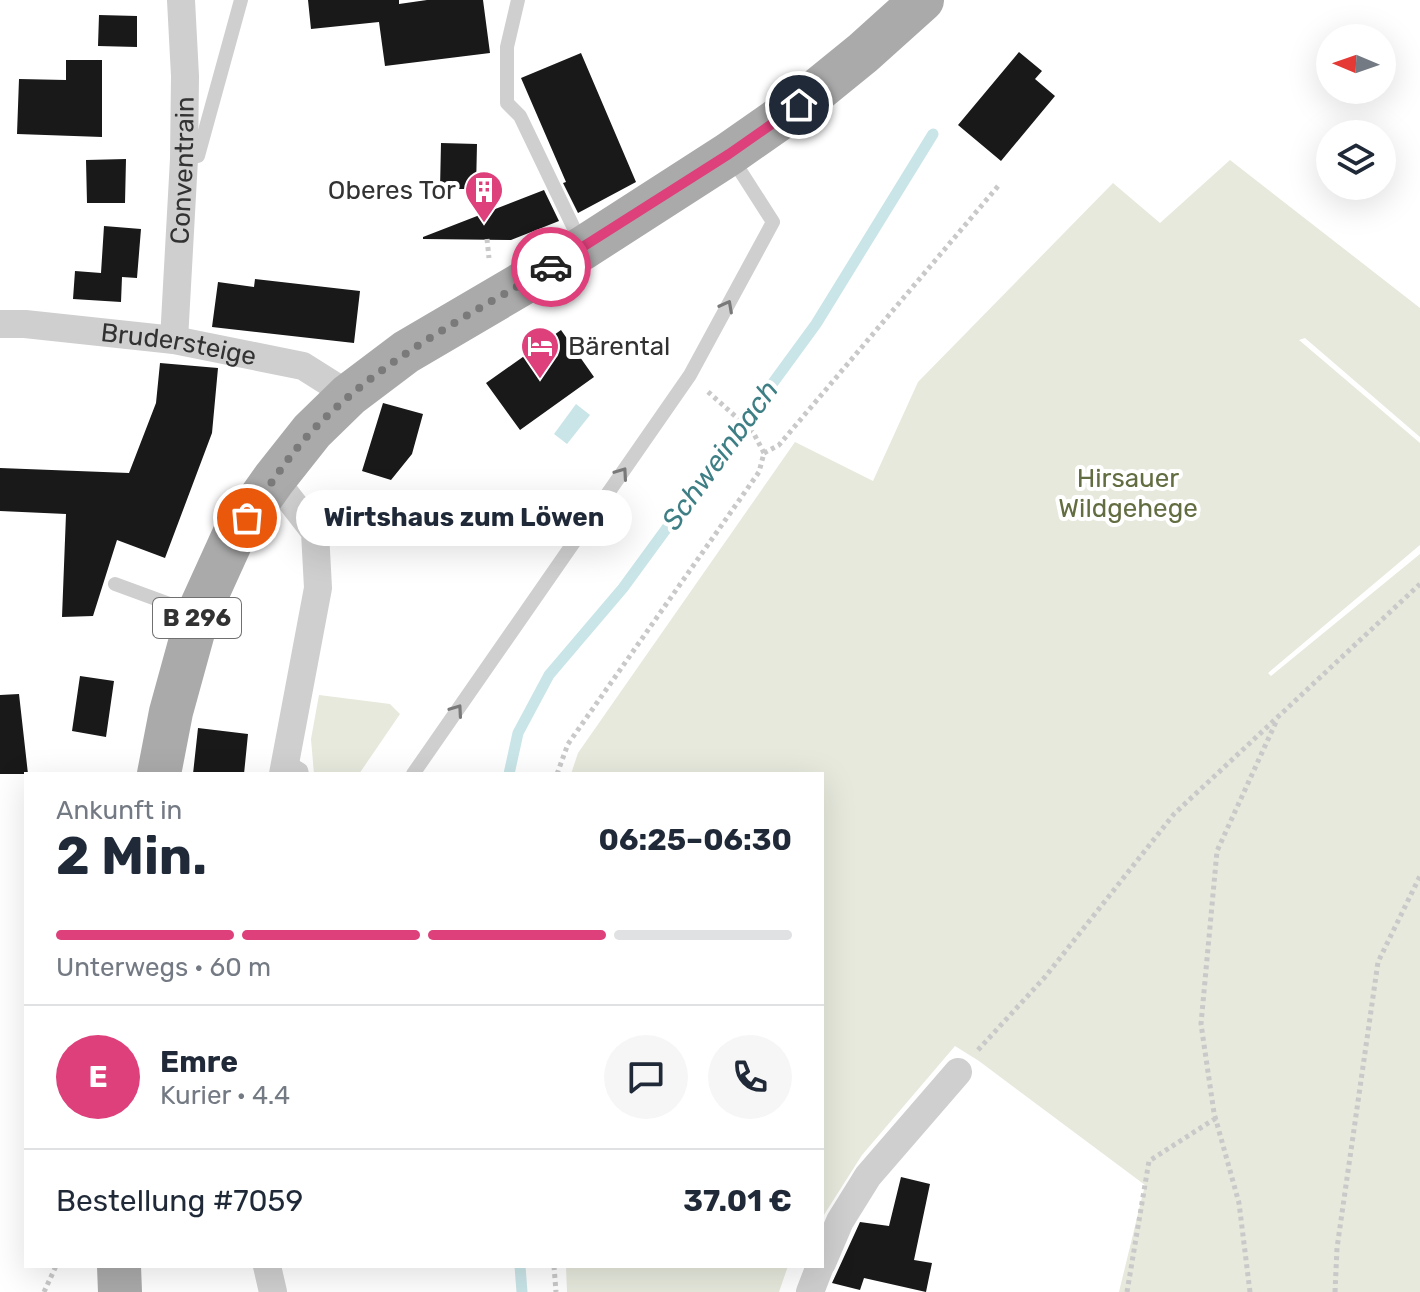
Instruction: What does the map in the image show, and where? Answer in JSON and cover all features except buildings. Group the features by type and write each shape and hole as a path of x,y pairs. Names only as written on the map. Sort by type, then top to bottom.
{"main road":[{"name":"B 296","path":"159,772 171,712 198,614 233,537 312,431 349,395 406,352 583,248 799,105 922,0"},
{"path":"119,1268 120,1292"}],"street":[{"name":"Conventrain","path":"174,340 184,159 185,76 181,0"},
{"name":"Brudersteige","path":"0,324 174,340 303,366 349,395"},
{"path":"274,479 315,532 318,588 290,769"},
{"path":"824,1257 840,1221 868,1176 958,1072"},
{"path":"267,1268 273,1292"},
{"path":"810,1292 819,1268"}],"lane":[{"path":"184,159 198,156 241,0"},
{"path":"518,0 507,47 507,103 520,116 583,248"},
{"path":"414,772 690,375 773,222 729,154"},
{"path":"115,584 198,614"}],"path":[{"path":"764,453 779,445 999,185"},
{"path":"558,772 568,744 759,472 764,453 753,432 729,411"},
{"path":"958,1072 1045,977 1174,814 1420,584"},
{"path":"1250,1292 1239,1203 1216,1118 1201,1024 1217,851 1278,718"},
{"path":"1335,1292 1337,1248 1378,962 1420,876"},
{"path":"1127,1292 1149,1161 1216,1118"},
{"path":"44,1292 55,1268"},
{"path":"554,1268 556,1292"}],"green space":[{"name":"Hirsauer Wildgehege","path":"1230,160 1420,308 1420,437 1305,338 1299,340 1420,443 1420,545 1268,673 1271,676 1420,554 1420,1292 1119,1292 1145,1185 955,1046 862,1155 824,1215 824,772 572,772 578,753 795,442 873,481 918,382 1113,183 1160,223"},
{"path":"319,695 390,704 400,714 360,772 314,772 311,739"},
{"path":"566,1268 787,1268 779,1292 567,1292"}],"water":[{"path":"576,404 590,415 567,444 554,434"}],"waterway":[{"name":"Schweinbach","path":"509,772 518,733 549,675 623,588 816,324 933,134"},
{"name":"Schweinbach","path":"520,1268 522,1292"}],"way so far":[{"path":"247,518 312,431 349,395 406,352 551,267"}],"place":[{"name":"Oberes Tor","path":"484,224"},
{"name":"Bärental","path":"540,380"},
{"name":"Wirtshaus zum Löwen","path":"247,518"}],"route":[{"path":"551,267 729,154 799,105"}]}
